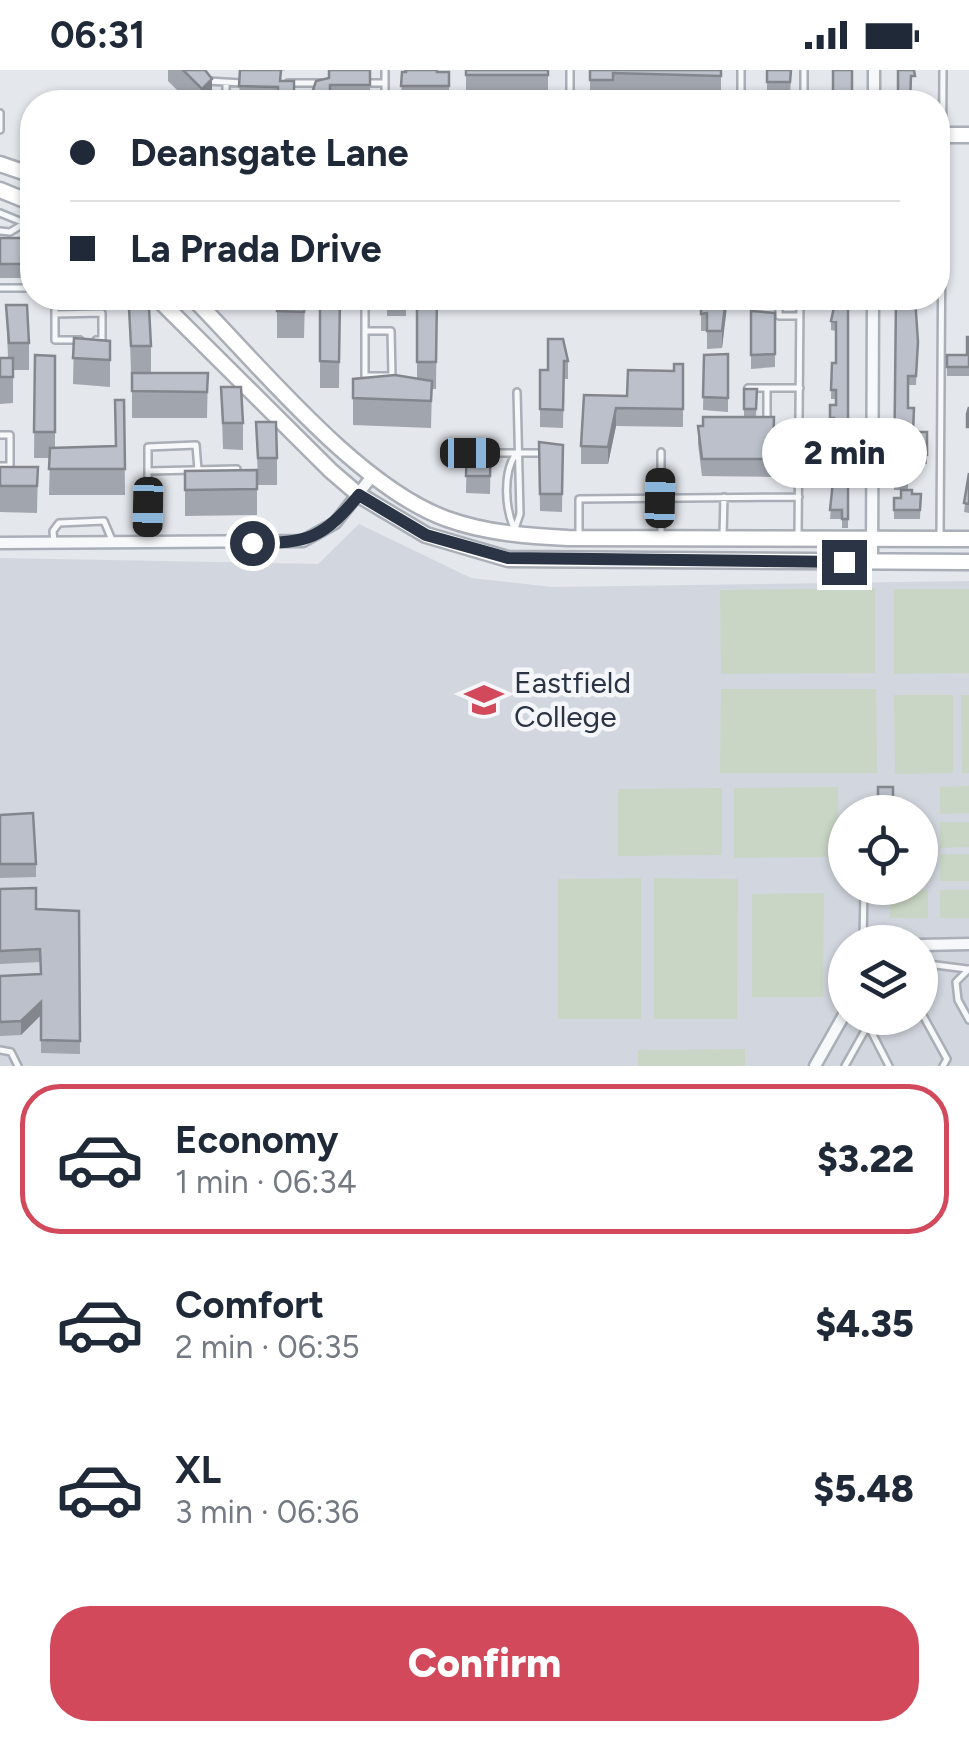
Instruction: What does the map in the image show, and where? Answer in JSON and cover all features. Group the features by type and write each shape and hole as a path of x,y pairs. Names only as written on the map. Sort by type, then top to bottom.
{"main road":[{"path":"169,310 359,495 426,535 508,558 969,562"},
{"path":"205,310 373,475 405,500 444,518 514,532 578,538 969,539"},
{"path":"508,558 514,532"},
{"path":"660,562 661,538"}],"street":[{"path":"872,562 873,310"},
{"path":"0,543 303,541 326,531 373,475"},
{"path":"938,944 969,944"},
{"path":"814,1066 832,1035"}],"lane":[{"path":"384,70 385,90"},
{"path":"200,73 205,81 246,83"},
{"path":"226,83 226,90"},
{"path":"286,83 325,83"},
{"path":"365,83 385,83"},
{"path":"0,112 0,130"},
{"path":"55,310 55,314 56,340 102,340 102,314 55,314"},
{"path":"364,310 364,331 365,376 392,376 391,330 364,331"},
{"path":"779,310 779,316 800,316"},
{"path":"798,540 800,310"},
{"path":"940,310 940,540"},
{"path":"748,388 800,388"},
{"path":"767,388 767,425"},
{"path":"514,532 520,514 517,392"},
{"path":"0,434 10,435 10,466 0,466"},
{"path":"147,543 148,446 196,446 198,470"},
{"path":"661,452 661,538"},
{"path":"470,453 553,454"},
{"path":"514,532 508,515 508,466 516,453"},
{"path":"148,471 237,469"},
{"path":"578,538 579,499 798,497"},
{"path":"723,540 724,498"},
{"path":"54,543 53,531 59,523 104,521 113,543"},
{"path":"938,965 968,969"},
{"path":"968,969 956,982 958,1000 969,1020"},
{"path":"845,1066 862,1035"},
{"path":"873,1035 889,1066"},
{"path":"934,1035 947,1059 943,1066"},
{"path":"0,1050 12,1052 18,1066"}],"shaded area":[{"name":"Eastfield College","path":"359,524 471,578 552,587 969,581 969,1066 0,1066 0,558 318,564"}],"green space":[{"path":"875,588 875,673 721,674 720,590"},
{"path":"894,589 969,589 969,673 894,674"},
{"path":"721,689 876,689 877,773 720,773"},
{"path":"894,695 953,695 953,773 895,774"},
{"path":"961,695 969,695 969,773 962,773"},
{"path":"969,786 969,813 940,814 940,787"},
{"path":"838,787 838,795 828,795 828,857 734,858 734,788"},
{"path":"722,788 722,855 618,856 618,789"},
{"path":"940,822 969,822 969,847 940,848"},
{"path":"940,854 969,854 969,881 940,881"},
{"path":"641,878 641,1019 558,1019 558,879"},
{"path":"654,878 738,879 737,1019 654,1019"},
{"path":"940,890 969,890 969,918 940,918"},
{"path":"824,893 823,997 752,997 752,894"},
{"path":"890,905 928,905 928,918 890,918"},
{"path":"745,1049 745,1066 638,1066 638,1050"}],"building":[{"path":"183,70 205,70 212,79 202,89"},
{"path":"240,70 281,70 280,81 294,81 294,90 239,86"},
{"path":"329,70 370,70 370,85 330,85 330,90 313,90 316,81 329,78"},
{"path":"466,70 548,70 548,75 466,75"},
{"path":"590,70 721,70 721,76 613,73 613,80 590,80"},
{"path":"767,70 791,70 790,82 767,82"},
{"path":"833,70 852,70 852,90 833,90"},
{"path":"898,70 914,70 910,90 898,90"},
{"path":"402,72 449,72 449,86 401,86"},
{"path":"0,238 20,238 20,264 0,264"},
{"path":"6,305 20,305 20,310 27,310 29,343 9,343"},
{"path":"129,310 149,310 151,346 131,346"},
{"path":"320,310 340,310 339,362 320,361"},
{"path":"417,310 437,310 436,362 417,362"},
{"path":"701,310 725,310 722,331 707,331 707,313 701,314"},
{"path":"833,310 848,310 848,519 842,519 842,510 830,510 836,453 830,453 830,441 836,441 834,418 830,418 830,405 836,405 836,390 831,390 832,363 836,363 836,322 831,321"},
{"path":"896,310 916,310 916,376 908,376 908,408 914,408 913,432 927,432 927,455 908,455 908,481 894,481"},
{"path":"751,311 775,313 775,354 751,355"},
{"path":"967,337 969,367 947,367 947,355 967,355"},
{"path":"74,338 110,341 110,360 73,358"},
{"path":"548,339 563,339 568,361 564,361 563,410 540,409 540,370 548,370"},
{"path":"728,354 728,398 703,397 704,355"},
{"path":"35,355 55,356 55,432 34,432"},
{"path":"0,358 13,358 13,377 0,377"},
{"path":"674,364 683,364 683,409 616,408 608,447 581,446 584,395 627,396 628,370 674,371"},
{"path":"132,373 208,373 207,392 132,391"},
{"path":"395,375 432,381 431,401 353,398 353,379"},
{"path":"221,387 241,387 243,423 223,423"},
{"path":"744,389 757,389 756,409 744,409"},
{"path":"115,400 124,400 125,469 49,469 50,448 116,446"},
{"path":"703,417 774,417 773,459 702,459 698,426 703,426"},
{"path":"256,422 276,422 277,458 258,458"},
{"path":"539,442 563,445 562,494 540,494"},
{"path":"467,443 491,443 490,476 466,476"},
{"path":"0,467 38,467 37,486 0,486"},
{"path":"257,470 257,489 185,490 185,471"},
{"path":"969,473 969,504 964,503"},
{"path":"901,490 921,494 920,510 894,510 894,498 901,498"},
{"path":"878,787 893,787 893,795 878,795"},
{"path":"33,813 36,864 0,864 0,815"},
{"path":"36,888 36,909 79,911 80,1041 41,1040 41,1002 21,1021 0,1022 0,976 41,974 40,949 0,951 0,889"}],"place":[{"name":"Eastfield College","path":"484,700"}],"route":[{"path":"252,543 286,543 316,537 335,523 359,495 426,535 508,558 844,562"}]}
